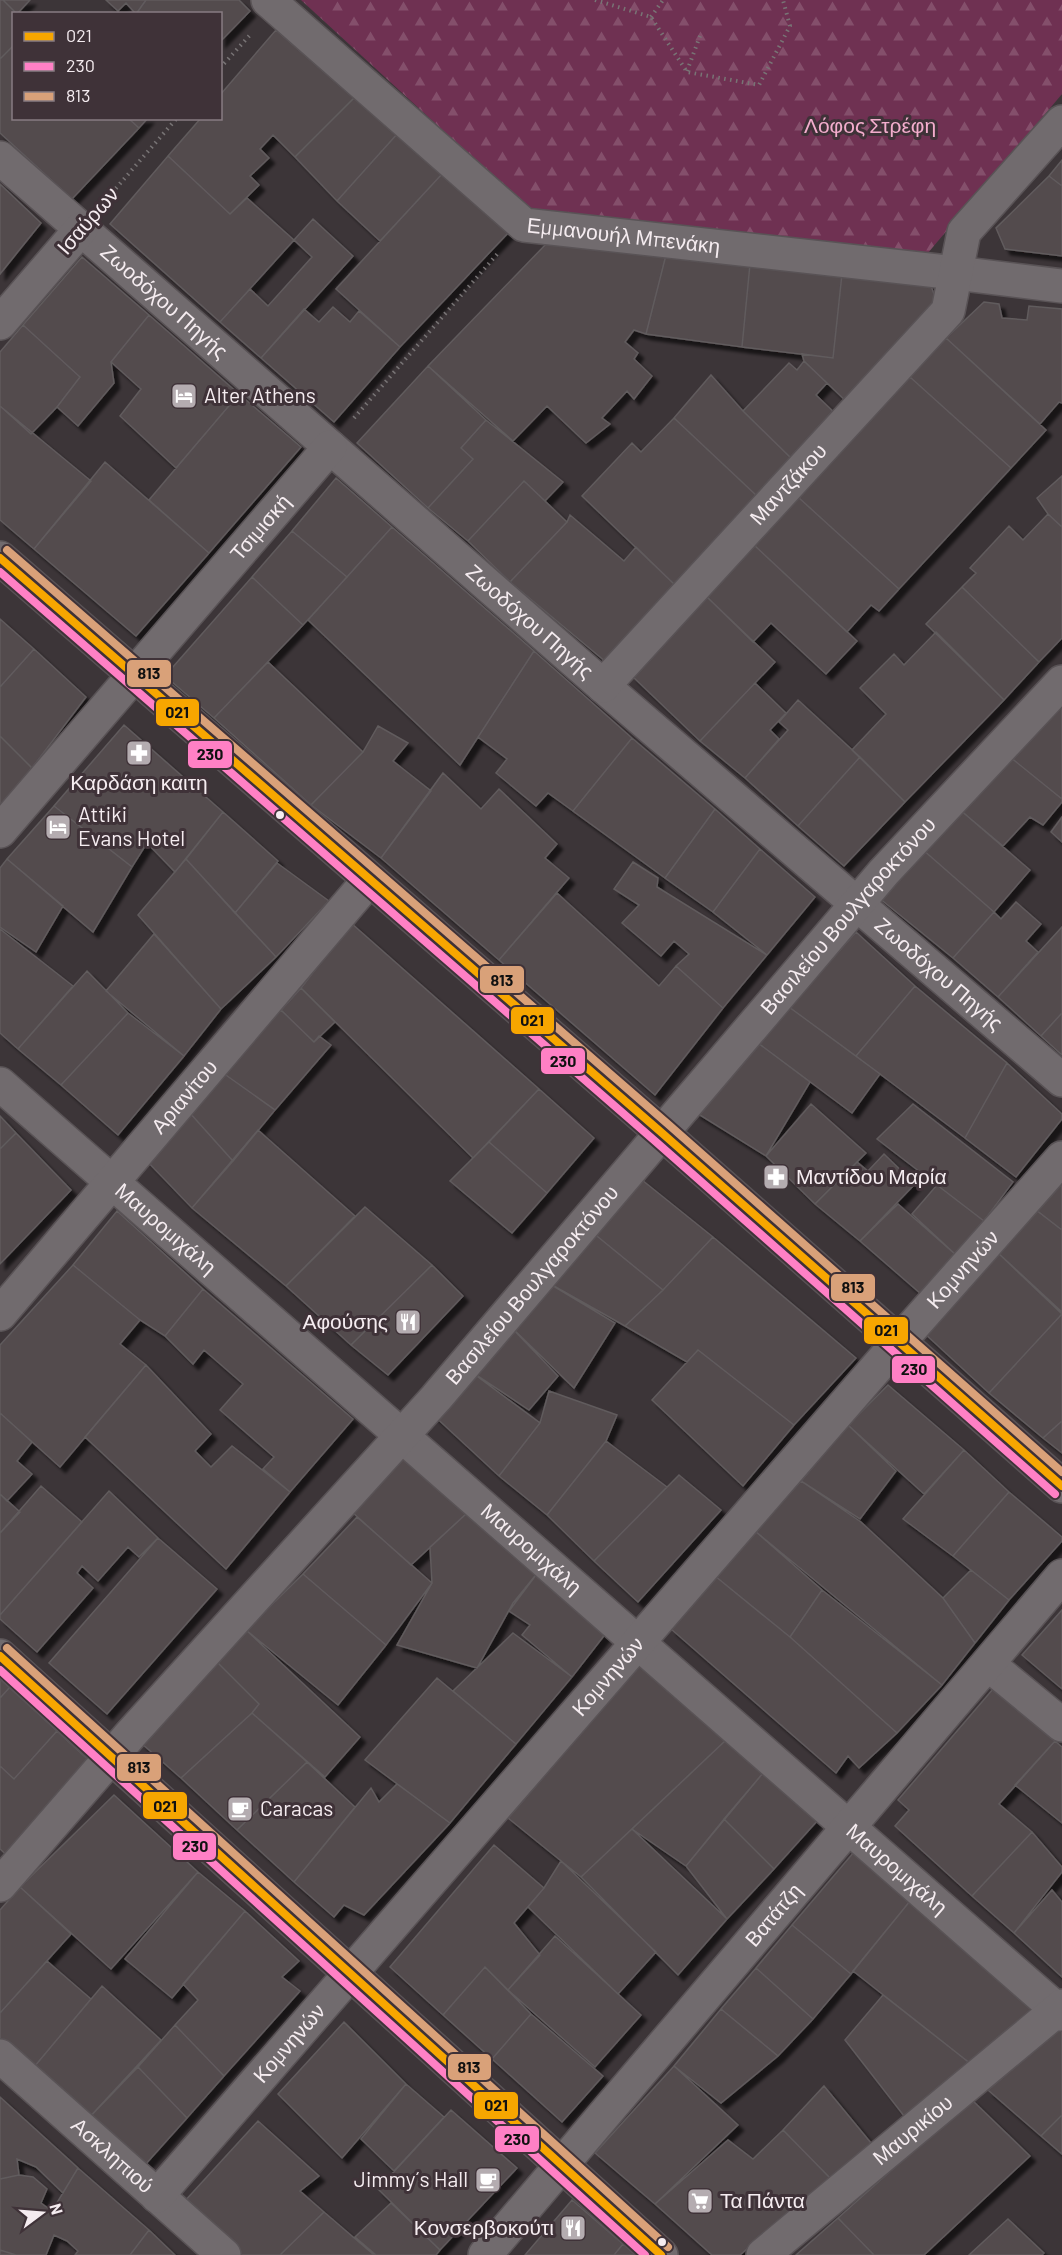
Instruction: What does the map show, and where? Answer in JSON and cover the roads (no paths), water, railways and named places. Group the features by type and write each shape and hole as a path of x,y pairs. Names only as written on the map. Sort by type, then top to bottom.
{"street":[{"name":"Εμμανουήλ Μπενάκη","path":"271,3 524,225 1062,286"},
{"name":"Μαντζάκου","path":"603,686 948,311 964,232 1062,122"},
{"name":"Ζωοδόχου Πηγής","path":"0,158 603,686 1062,1080"},
{"name":"Ισαύρων","path":"0,323 81,229"},
{"name":"Τσιμισκή","path":"0,831 330,447"},
{"path":"0,558 662,1133 1062,1486"},
{"name":"Βασιλείου Βουλγαροκτόνου","path":"0,1885 111,1757 402,1436 856,904 1062,682"},
{"name":"Αριανίτου","path":"0,1314 369,880"},
{"name":"Μαυρομιχάλη","path":"0,1084 1060,2010"},
{"name":"Κομνηνών","path":"157,2196 898,1342 1062,1158"},
{"name":"Βατάτζη","path":"485,2255 1062,1576"},
{"path":"0,1656 661,2255"},
{"path":"988,1664 1062,1725"},
{"name":"Μαυρικίου","path":"763,2255 1060,2010"},
{"name":"Ασκληπιού","path":"0,2056 224,2255"}],"place":[{"name":"Alter Athens","path":"184,396"},
{"name":"Καρδάση καιτη","path":"139,753"},
{"name":"Attiki Evans Hotel","path":"58,827"},
{"name":"Μαντίδου Μαρία","path":"776,1177"},
{"name":"Αφούσης","path":"408,1322"},
{"name":"Caracas","path":"240,1809"},
{"name":"Jimmy´s Hall","path":"488,2180"},
{"name":"Τα Πάντα","path":"700,2201"},
{"name":"Κονσερβοκούτι","path":"573,2228"}],"park label":[{"name":"Λόφος Στρέφη","path":"870,126"}]}
